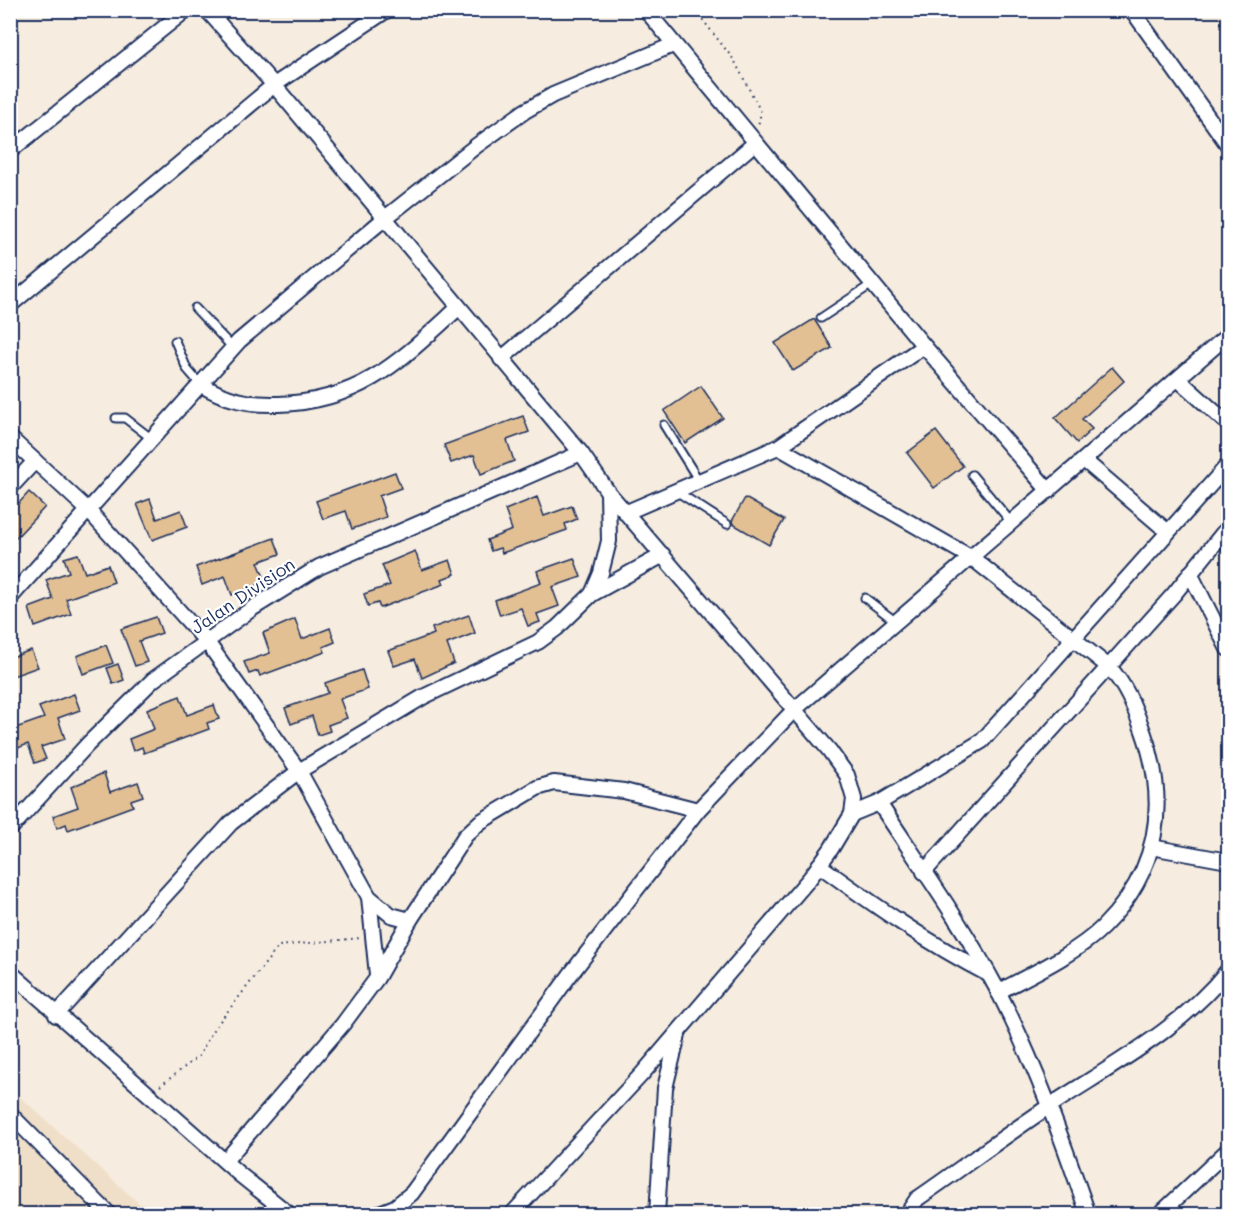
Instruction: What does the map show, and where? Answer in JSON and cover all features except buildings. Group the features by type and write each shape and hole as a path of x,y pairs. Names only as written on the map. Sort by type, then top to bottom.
{"street":[{"path":"207,10 274,86 457,309 581,453 608,492 830,750 847,775 854,799 852,814 819,865 642,1074 512,1215"},
{"path":"10,305 274,86 387,10"},
{"path":"646,10 872,284 1049,491"},
{"path":"1132,10 1228,145"},
{"path":"10,150 178,13"},
{"path":"10,598 233,348 384,219 476,146 525,111 553,95 674,45"},
{"path":"501,359 754,143"},
{"path":"201,384 221,397 243,402 268,405 321,401 348,392 380,374 413,349 457,309"},
{"path":"376,1215 395,1207 412,1193 563,985 698,810 794,710 895,621 1179,380 1228,335"},
{"path":"627,512 778,447 924,346"},
{"path":"1179,380 1228,424"},
{"path":"10,438 88,510 207,642 299,771 369,897 391,915 410,920"},
{"path":"778,447 972,558 1109,667 1128,693 1152,757 1158,793 1151,847 1140,880 1101,929 1047,966 998,992"},
{"name":"Jalan Division","path":"10,829 123,707 153,680 283,588 319,567 581,453"},
{"path":"10,488 36,460"},
{"path":"1085,461 1168,532"},
{"path":"852,814 879,803 982,741 1228,465"},
{"path":"592,594 609,542 608,492"},
{"path":"924,872 1109,667 1228,527"},
{"path":"56,1015 221,833 299,771 423,696 537,642 557,628 592,594 663,555"},
{"path":"1190,573 1228,649"},
{"path":"225,1161 343,1024 377,978 410,920 471,829 545,785 564,783 624,791 698,810"},
{"path":"879,803 998,992 1049,1106 1088,1215"},
{"path":"1151,847 1228,861"},
{"path":"819,865 926,939 988,974"},
{"path":"369,897 377,978"},
{"path":"907,1215 917,1199 1049,1106 1162,1034 1211,991 1228,970"},
{"path":"10,972 56,1015 281,1211 289,1215"},
{"path":"657,1215 665,1088 679,1031"},
{"path":"642,1074 665,1088"},
{"path":"10,1114 109,1215"},
{"path":"1160,1215 1228,1150"}],"lane":[{"path":"821,318 872,284"},
{"path":"195,308 233,348"},
{"path":"175,341 187,369 201,384"},
{"path":"117,418 124,418 152,439"},
{"path":"664,425 699,481"},
{"path":"972,475 1011,522"},
{"path":"676,491 727,524"},
{"path":"865,598 895,621"}],"path":[{"path":"694,10 734,60 761,111 754,143"},
{"path":"148,1095 200,1056 213,1030 279,946 374,937"}],"shaded area":[{"path":"11,1089 151,1214 11,1214"}]}
